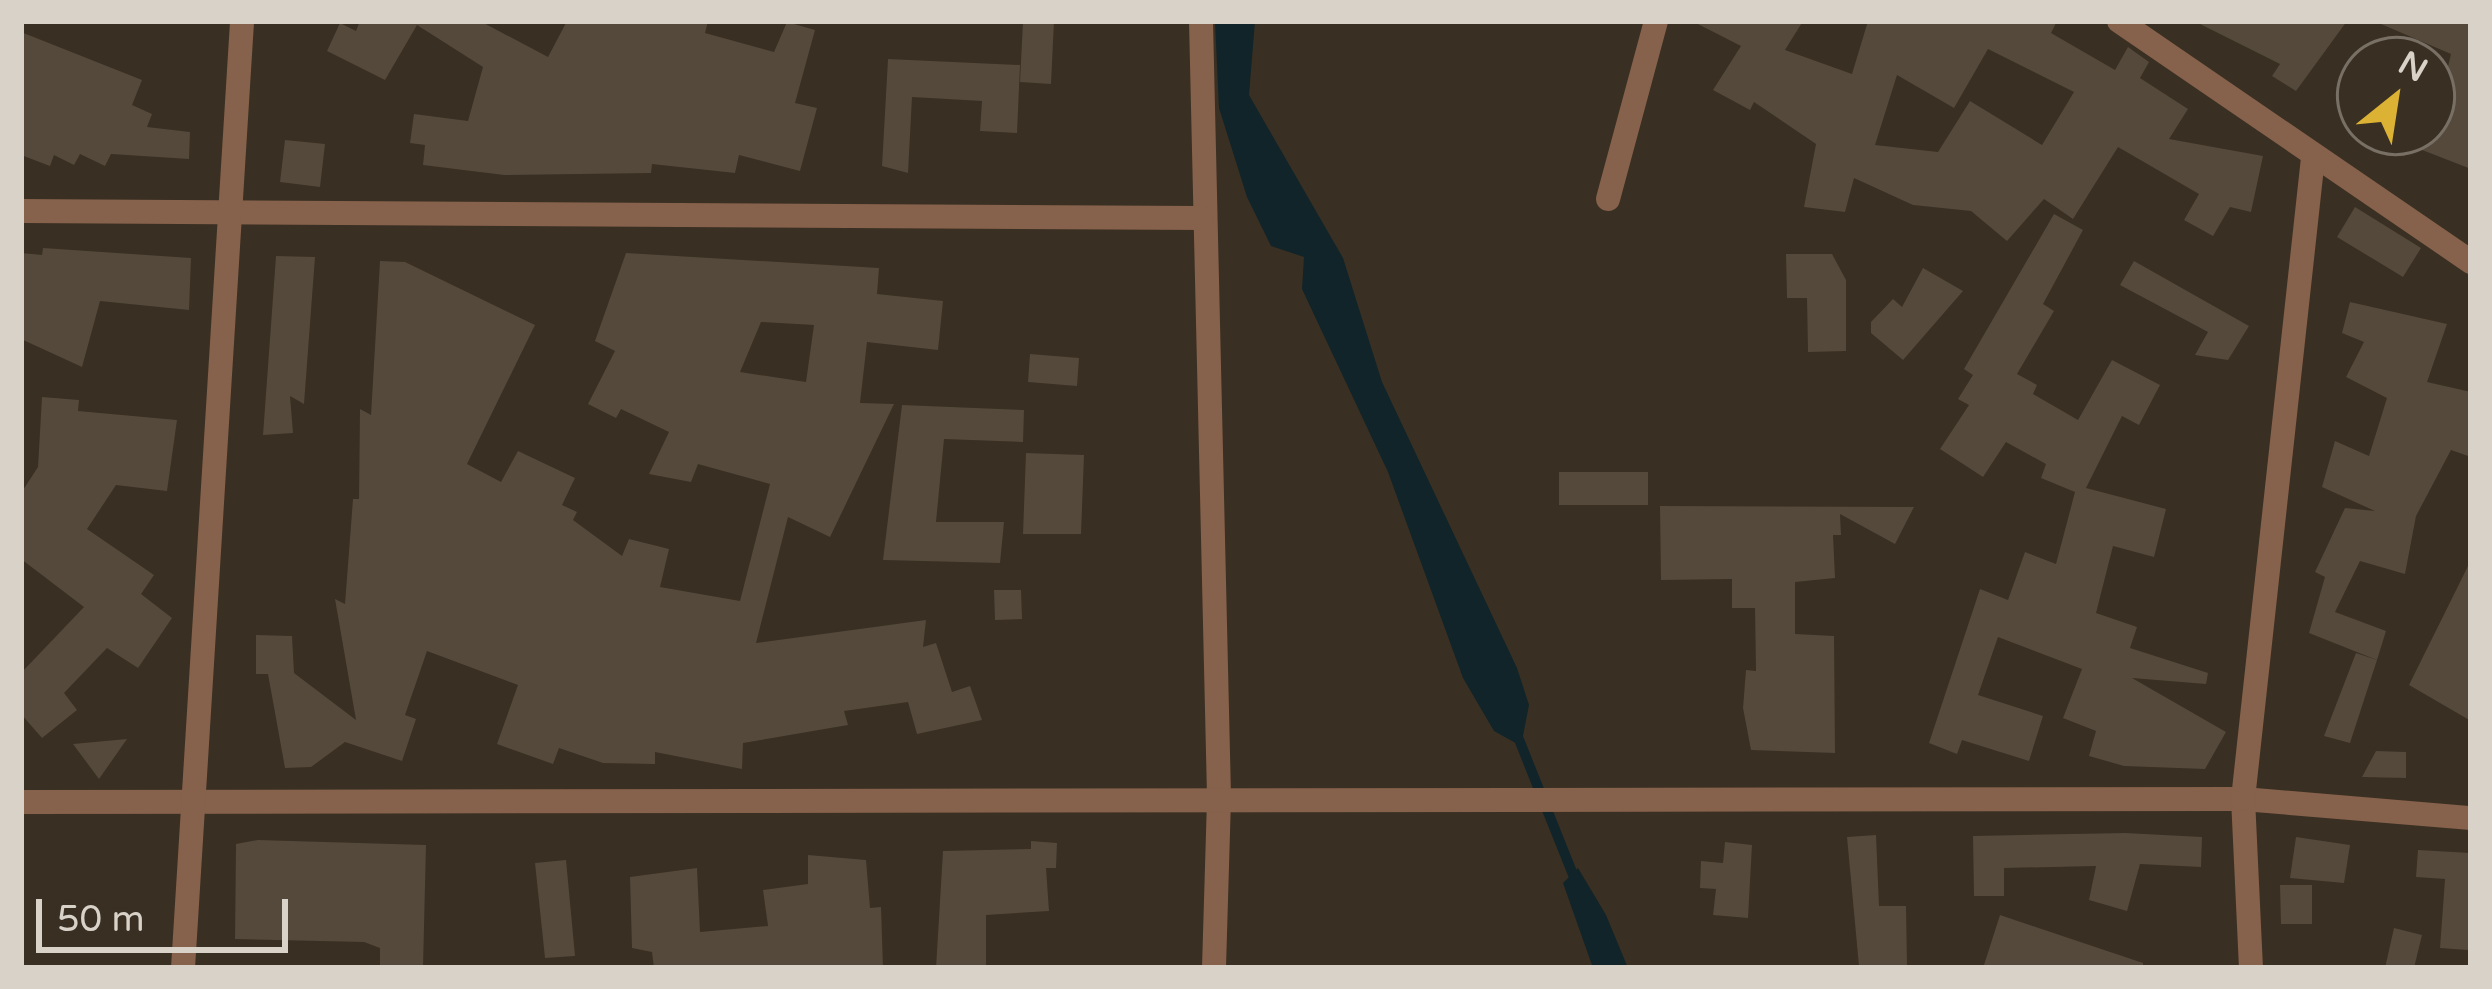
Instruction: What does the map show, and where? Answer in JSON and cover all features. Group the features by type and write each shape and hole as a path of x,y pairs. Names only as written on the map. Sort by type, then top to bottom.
{"street":[{"path":"182,968 242,21"},
{"path":"1201,21 1202,218 1220,799 1214,968"},
{"path":"1608,199 1656,21"},
{"path":"2119,21 2471,262"},
{"path":"2251,968 2243,800 2313,158"},
{"path":"21,212 232,207 1202,218"},
{"path":"21,802 1220,799 1504,805 2243,800 2471,818"}],"water":[{"path":"1215,21 1255,21 1249,95 1343,258 1382,382 1517,668 1529,705 1521,746 1494,731 1463,678 1388,472 1302,289 1304,257 1271,246 1247,197 1219,108"},
{"path":"1578,868 1606,915 1628,968 1593,968 1563,883"}],"building":[{"path":"360,21 480,21 548,57 567,21 708,21 705,33 774,52 787,22 815,30 795,103 817,108 800,171 739,155 735,173 652,164 651,173 504,175 423,165 425,145 410,143 414,114 468,121 483,67 417,25 385,80 327,51 340,23 356,31"},
{"path":"1023,21 1054,21 1051,84 1020,82"},
{"path":"1692,21 1803,21 1785,50 1852,74 1868,21 2057,21 2051,33 2115,70 2128,47 2149,62 2140,78 2188,109 2169,139 2263,156 2251,212 2230,207 2213,236 2184,220 2199,194 2118,147 2073,219 2044,199 2007,241 1971,211 1913,205 1854,178 1845,212 1804,207 1816,144 1754,102 1750,110 1713,90 1741,46","holes":["1988,49 2074,92 2042,145 1970,101 1938,152 1875,145 1897,75 1954,108"]},
{"path":"2194,21 2347,21 2296,91 2272,76 2280,64"},
{"path":"2374,21 2471,21 2471,169 2438,156 2456,156 2456,36 2409,36"},
{"path":"21,32 142,80 132,105 152,114 147,127 190,132 189,159 111,154 105,166 80,154 74,165 54,155 50,166 21,155"},
{"path":"888,59 1020,65 1017,133 980,131 982,101 912,97 908,173 882,166"},
{"path":"285,140 325,144 320,187 280,182"},
{"path":"2355,207 2421,248 2403,277 2337,237"},
{"path":"2054,214 2083,230 2043,304 2054,311 2017,374 2037,385 2033,394 2078,420 2112,360 2160,385 2139,425 2122,416 2086,488 2166,509 2154,557 2113,546 2096,613 2137,627 2130,648 2208,673 2206,684 2132,678 2226,732 2205,769 2124,766 2089,756 2096,731 2063,718 2082,669 1998,637 1978,695 2043,716 2029,761 1962,740 1957,754 1929,743 1980,589 2008,600 2025,552 2056,564 2075,492 2041,478 2046,464 2006,442 1983,477 1940,449 1969,405 1958,399 1973,375 1964,369"},
{"path":"43,248 191,258 189,310 100,301 82,367 21,339 21,253 42,255"},
{"path":"626,253 879,268 877,294 943,301 938,350 867,342 860,403 894,404 830,537 788,517 756,643 926,620 923,647 936,643 952,692 970,686 982,720 917,734 908,702 844,711 848,725 743,743 742,769 655,752 655,764 603,763 559,748 553,764 497,744 518,685 427,651 405,715 416,719 402,761 345,742 311,767 285,768 268,674 256,674 256,635 292,636 294,673 356,720 335,599 345,604 353,499 359,499 360,409 371,415 380,261 405,262 535,325 467,464 501,482 518,451 575,478 562,505 577,512 573,520 622,556 629,539 669,549 660,587 740,601 770,484 698,464 691,482 649,474 669,432 621,409 616,418 588,404 615,351 595,341","holes":["761,322 814,325 806,382 740,372"]},
{"path":"1786,254 1832,254 1846,280 1846,351 1808,352 1807,298 1787,298"},
{"path":"276,256 315,257 304,404 290,396 293,433 263,435"},
{"path":"2134,261 2249,326 2228,360 2195,355 2208,332 2120,285"},
{"path":"1923,268 1963,291 1903,360 1871,333 1871,322 1893,299 1902,307"},
{"path":"2350,302 2447,324 2427,382 2471,392 2471,457 2451,450 2416,516 2405,574 2360,561 2335,612 2386,631 2377,660 2309,633 2325,577 2315,572 2345,508 2375,511 2322,487 2335,441 2369,456 2387,398 2346,377 2364,342 2342,333"},
{"path":"1030,354 1079,358 1077,386 1028,382"},
{"path":"42,397 79,400 78,411 177,420 167,491 116,485 87,529 154,575 141,594 172,618 138,668 107,648 64,693 77,710 42,738 21,714 21,673 84,607 21,559 21,493 38,467"},
{"path":"902,405 1024,410 1023,442 944,439 936,522 1004,522 1000,563 883,560"},
{"path":"1026,453 1084,455 1081,534 1023,534"},
{"path":"1559,472 1648,472 1648,505 1559,505"},
{"path":"1660,506 1914,507 1895,544 1840,514 1841,535 1833,535 1835,578 1795,582 1795,634 1834,636 1835,753 1751,750 1743,708 1746,670 1756,671 1755,608 1732,608 1732,579 1661,580"},
{"path":"2471,560 2471,721 2409,685"},
{"path":"994,590 1021,590 1022,619 995,620"},
{"path":"2356,653 2377,660 2350,743 2324,736"},
{"path":"127,739 99,779 73,744"},
{"path":"2376,751 2406,752 2406,778 2362,777"},
{"path":"2125,833 2202,837 2201,867 2140,864 2127,911 2089,900 2096,866 2004,868 2004,896 1974,896 1973,836"},
{"path":"1876,835 1879,906 1906,906 1907,966 1859,966 1847,837"},
{"path":"2296,837 2350,845 2344,883 2290,878"},
{"path":"258,840 426,845 423,968 380,968 380,948 364,942 235,939 236,844"},
{"path":"1031,841 1057,843 1056,868 1046,868 1049,911 986,915 986,968 936,968 943,851 1031,849"},
{"path":"1725,842 1752,845 1748,918 1713,915 1716,889 1700,888 1701,861 1723,863"},
{"path":"2418,850 2471,853 2468,950 2440,948 2445,879 2416,877"},
{"path":"808,855 866,860 870,908 881,907 883,968 654,968 652,952 632,948 630,877 697,868 700,932 768,926 763,890 808,884"},
{"path":"566,860 575,956 545,958 535,863"},
{"path":"2280,885 2312,885 2312,924 2281,924"},
{"path":"2000,915 2143,963 2143,968 1983,968"},
{"path":"2394,928 2422,935 2414,968 2385,968"}],"waterway":[{"path":"1518,737 1576,882"}]}
